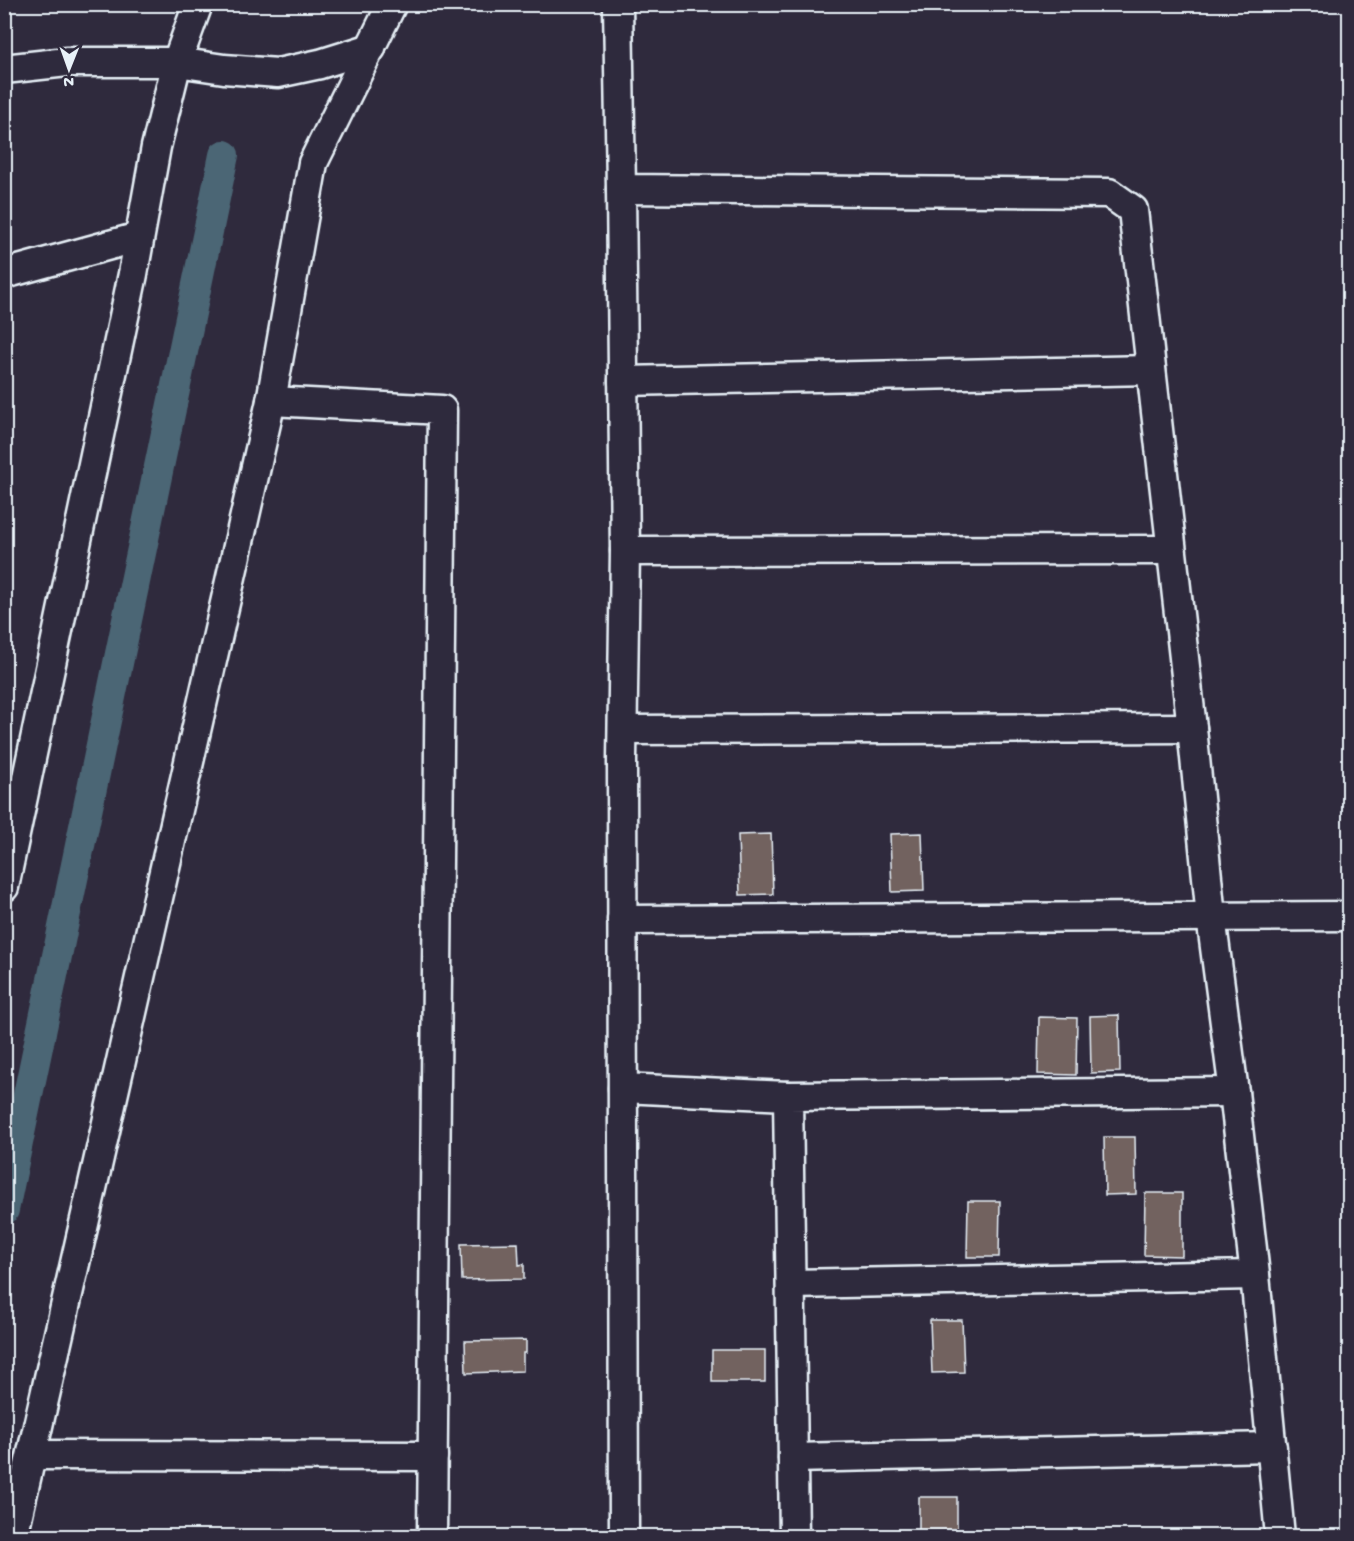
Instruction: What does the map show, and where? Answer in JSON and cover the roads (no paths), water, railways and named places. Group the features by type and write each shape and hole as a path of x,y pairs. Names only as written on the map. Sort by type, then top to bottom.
{"street":[{"path":"4,887 133,274 156,147 177,62 198,4"},
{"path":"14,1536 271,401 313,163 392,4"},
{"path":"618,4 625,550 622,729 624,1536"},
{"path":"4,69 67,62 177,62 224,69 278,73 320,64 371,48"},
{"path":"621,189 1109,193 1133,210 1192,728 1211,917 1234,1092 1280,1536"},
{"path":"4,274 140,237"},
{"path":"623,381 1151,370"},
{"path":"271,401 442,410 432,1536"},
{"path":"625,550 1171,550"},
{"path":"622,729 1192,728"},
{"path":"622,920 1350,916"},
{"path":"623,1088 788,1096 1234,1092"},
{"path":"788,1096 794,1536"},
{"path":"790,1284 1254,1275"},
{"path":"793,1458 1272,1447"},
{"path":"32,1455 433,1456"}],"waterway":[{"path":"4,1210 224,155"}]}
